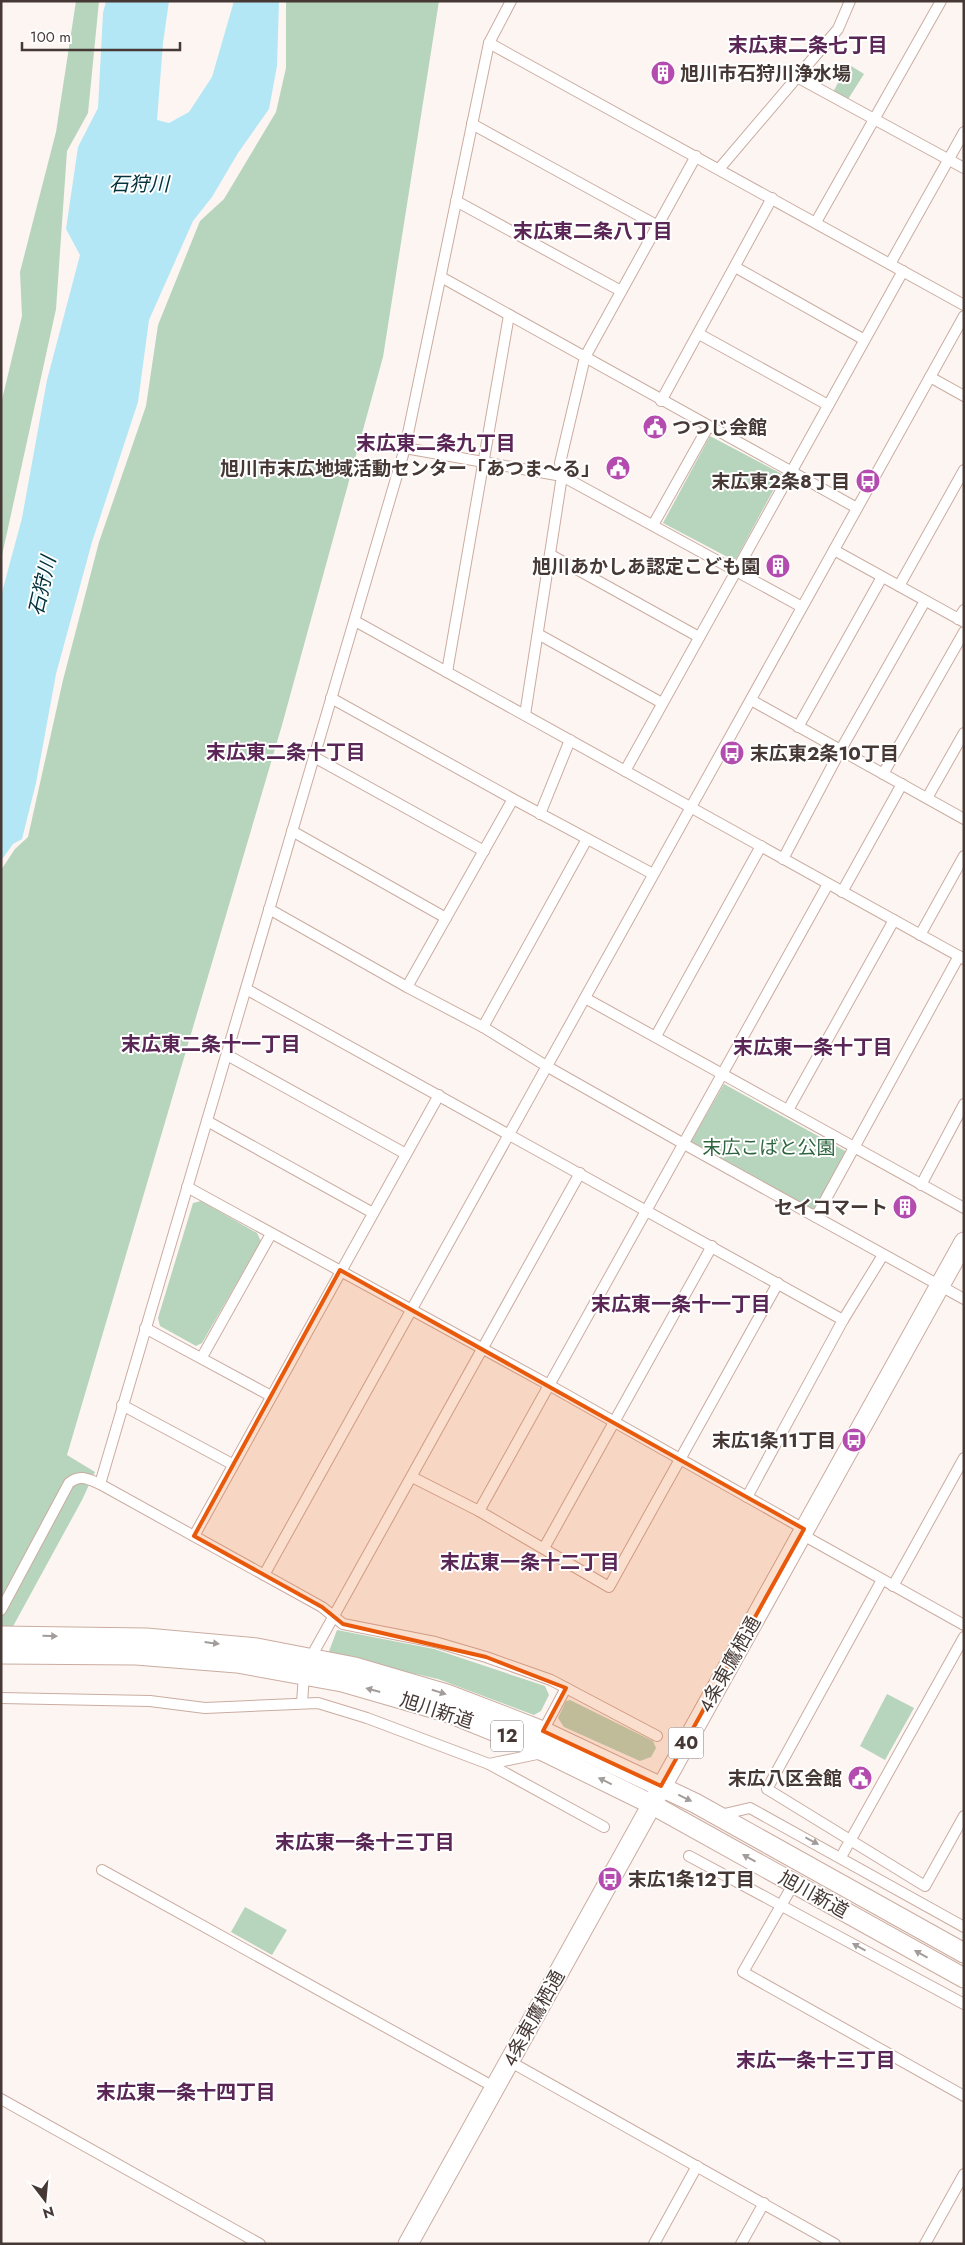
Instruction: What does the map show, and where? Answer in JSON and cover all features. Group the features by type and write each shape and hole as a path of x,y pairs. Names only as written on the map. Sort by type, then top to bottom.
{"highway":[{"name":"4条東鷹栖通","path":"415,2241 494,2087 964,1242"},
{"name":"旭川新道","path":"1,1636 146,1638 198,1641 308,1666 378,1691 450,1713 546,1752 651,1804 964,1978"},
{"name":"旭川新道","path":"1,1654 136,1655 237,1663 308,1666 381,1674 448,1694 543,1731 720,1815 964,1953"}],"street":[{"path":"100,1484 405,448 489,43 511,1"},
{"path":"719,170 838,29 850,1"},
{"path":"816,222 875,120 940,1"},
{"path":"489,43 964,305"},
{"path":"797,77 964,168"},
{"path":"472,124 658,226"},
{"path":"890,264 964,132"},
{"path":"525,716 562,476 560,464 585,357 696,156"},
{"path":"660,401 772,198"},
{"path":"456,201 622,291"},
{"path":"735,267 863,339"},
{"path":"625,771 792,473 863,339 903,271"},
{"path":"441,277 660,401 857,508"},
{"path":"447,672 509,315"},
{"path":"264,1575 964,316"},
{"path":"698,334 828,405"},
{"path":"930,378 964,396"},
{"path":"653,526 708,427"},
{"path":"405,448 562,476 802,607"},
{"path":"899,586 964,470"},
{"path":"834,550 925,601 962,617"},
{"path":"551,555 699,637"},
{"path":"798,728 882,577"},
{"path":"783,859 840,751 925,601"},
{"path":"355,621 961,958 816,1218"},
{"path":"883,774 964,632"},
{"path":"538,634 662,703"},
{"path":"331,698 540,814 653,874"},
{"path":"752,700 798,728 964,819"},
{"path":"927,798 964,733"},
{"path":"540,814 570,740"},
{"path":"314,757 484,851"},
{"path":"842,892 902,784"},
{"path":"407,987 513,799"},
{"path":"292,831 446,918"},
{"path":"483,1027 587,839"},
{"path":"656,1036 760,846"},
{"path":"920,935 964,856"},
{"path":"478,1511 828,884"},
{"path":"269,909 407,987 483,1027 548,1067 684,1144 964,1299"},
{"path":"788,1110 894,920"},
{"path":"246,989 844,1320"},
{"path":"585,998 964,1208"},
{"path":"227,1055 406,1154"},
{"path":"194,1536 340,1270 440,1095"},
{"path":"921,1185 964,1104"},
{"path":"207,1121 374,1213"},
{"path":"302,1703 308,1666 333,1616 580,1173"},
{"path":"187,1186 680,1459 747,1497 882,1580 964,1625"},
{"path":"202,1357 271,1234"},
{"path":"544,1548 712,1246"},
{"path":"747,1497 844,1320 883,1255"},
{"path":"412,1477 478,1511 609,1587 778,1283"},
{"path":"145,1328 202,1357 271,1396"},
{"path":"122,1405 232,1464"},
{"path":"893,1586 964,1458"},
{"path":"1,1610 69,1483 75,1478 84,1478 100,1484 322,1607 342,1624 435,1642 486,1657 551,1680 657,1736"},
{"path":"882,1580 767,1790 925,1886 964,1816"},
{"path":"842,1857 964,1637"},
{"path":"543,1731 566,1688"},
{"path":"1,1698 150,1702 205,1708 318,1703 367,1718 489,1764 604,1827"},
{"path":"489,1764 546,1752"},
{"path":"720,1815 750,1808 842,1857 964,1927"},
{"path":"689,1856 964,2004"},
{"path":"102,1870 494,2087"},
{"path":"794,1883 743,1972 964,2096"},
{"path":"509,2061 833,2243"},
{"path":"1,2099 260,2244"},
{"path":"654,2244 697,2166"},
{"path":"926,2244 964,2174"},
{"path":"741,2244 764,2203"}],"highlighted area":[{"path":"340,1270 804,1529 661,1786 543,1731 566,1688 486,1657 343,1624 322,1607 194,1536"}],"green space":[{"path":"76,1 99,1 88,113 67,151 56,309 1,560 1,404 22,316 20,272 56,132"},
{"path":"286,1 439,1 383,357 282,725 67,1455 95,1472 82,1500 11,1630 1,1629 1,870 15,849 28,837 63,680 99,542 146,406 158,325 200,221 224,199 276,112 286,68"},
{"path":"848,64 864,74 845,104 831,96"},
{"path":"710,436 782,474 735,561 663,523"},
{"name":"末広こばと公園","path":"724,1084 847,1152 814,1210 690,1143"},
{"path":"201,1201 257,1233 261,1241 202,1343 196,1346 160,1326 158,1318 193,1203"},
{"path":"337,1630 434,1649 545,1686 549,1695 541,1711 534,1715 438,1679 328,1654"},
{"path":"887,1694 914,1708 885,1760 860,1746"},
{"path":"570,1700 653,1741 656,1748 651,1757 640,1761 564,1727 558,1718 566,1701"},
{"path":"245,1907 287,1930 272,1955 231,1932"}],"water":[{"name":"石狩川","path":"106,1 169,1 163,43 157,120 169,123 189,112 212,77 234,1 279,1 277,66 269,109 238,153 212,197 193,221 149,320 138,402 92,542 56,674 36,783 22,839 13,844 1,861 1,596 22,518 47,380 80,255 66,229 78,147 98,108 103,13"}],"place":[{"name":"旭川市石狩川浄水場","path":"663,73"},
{"name":"つつじ会館","path":"655,427"},
{"name":"旭川市末広地域活動センター「あつま〜る」","path":"618,468"},
{"name":"末広東2条8丁目","path":"868,481"},
{"name":"旭川あかしあ認定こども園","path":"778,566"},
{"name":"末広東2条10丁目","path":"732,753"},
{"name":"セイコマート","path":"905,1207"},
{"name":"末広1条11丁目","path":"854,1440"},
{"name":"末広八区会館","path":"860,1778"},
{"name":"末広1条12丁目","path":"610,1879"}],"district":[{"name":"末広東二条七丁目","path":"808,45"},
{"name":"末広東二条八丁目","path":"593,231"},
{"name":"末広東二条九丁目","path":"436,443"},
{"name":"末広東二条十丁目","path":"286,752"},
{"name":"末広東二条十一丁目","path":"211,1044"},
{"name":"末広東一条十丁目","path":"813,1047"},
{"name":"末広東一条十一丁目","path":"681,1304"},
{"name":"末広東一条十二丁目","path":"530,1562"},
{"name":"末広東一条十三丁目","path":"365,1842"},
{"name":"末広一条十三丁目","path":"816,2060"},
{"name":"末広東一条十四丁目","path":"186,2092"}]}
